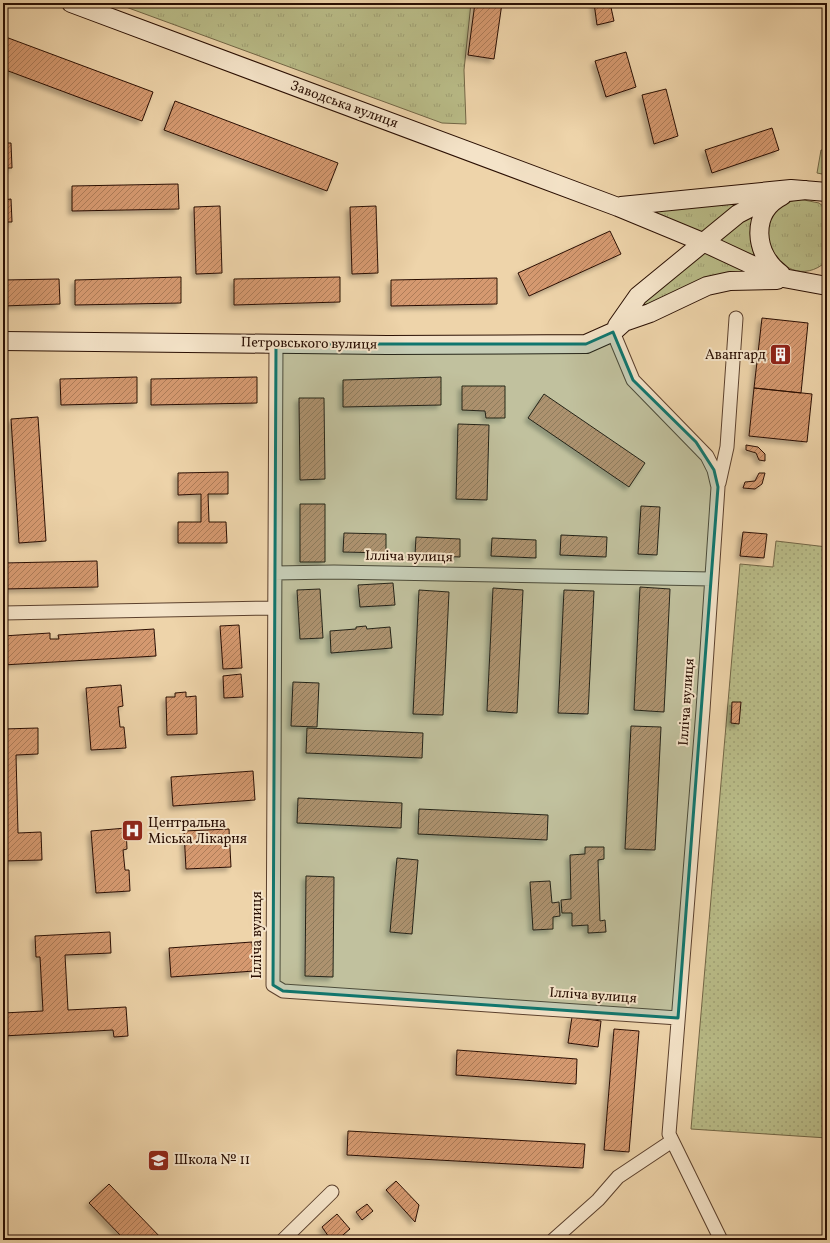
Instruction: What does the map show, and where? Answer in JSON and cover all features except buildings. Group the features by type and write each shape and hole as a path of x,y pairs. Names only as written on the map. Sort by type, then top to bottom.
{"main road":[{"name":"Заводська вулиця","path":"71,3 618,207 705,243 778,277 794,280"},
{"path":"618,207 791,189 827,192"},
{"path":"613,332 638,296 705,243 738,214 765,199 791,190 818,192 827,196"},
{"path":"806,190 791,192 777,198 767,209 761,222 759,236 761,251 768,264 780,274 794,280 827,286"},
{"path":"794,280 806,281 818,279 827,275"},
{"name":"Петровського вулиця","path":"3,341 276,344 586,344 613,332 624,322 650,313 708,286 750,279 794,280"}],"street":[{"path":"718,487 727,447 736,318"},
{"name":"Ілліча вулиця","path":"613,332 633,380 707,456 714,470 718,487 703,710 668,1134 721,1240"},
{"name":"Ілліча вулиця","path":"276,344 273,985 283,991 678,1018"},
{"name":"Ілліча вулиця","path":"275,573 334,572 711,579"},
{"path":"3,613 274,608"},
{"path":"553,1240 598,1200 618,1177 672,1141"},
{"path":"283,1240 332,1192"}],"highlighted area":[{"path":"613,332 633,380 696,442 714,470 718,487 678,1018 283,991 273,985 276,344 586,344"}],"green space":[{"path":"115,3 471,3 464,70 466,124 442,123"},
{"path":"821,150 827,150 827,175 817,173"},
{"path":"751,199 704,237 642,210"},
{"path":"799,199 819,203 827,209 827,261 810,270 795,270 782,263 772,251 768,236 770,221 780,208"},
{"path":"754,214 750,237 756,260 715,241 733,225"},
{"path":"706,250 760,274 620,317"},
{"path":"776,541 827,547 827,1138 691,1129 740,564 773,567"}],"place":[{"name":"Авангард","path":"781,355"},
{"name":"Центральна Міська Лікарня","path":"132,831"},
{"name":"Школа № 11","path":"159,1160"}]}
